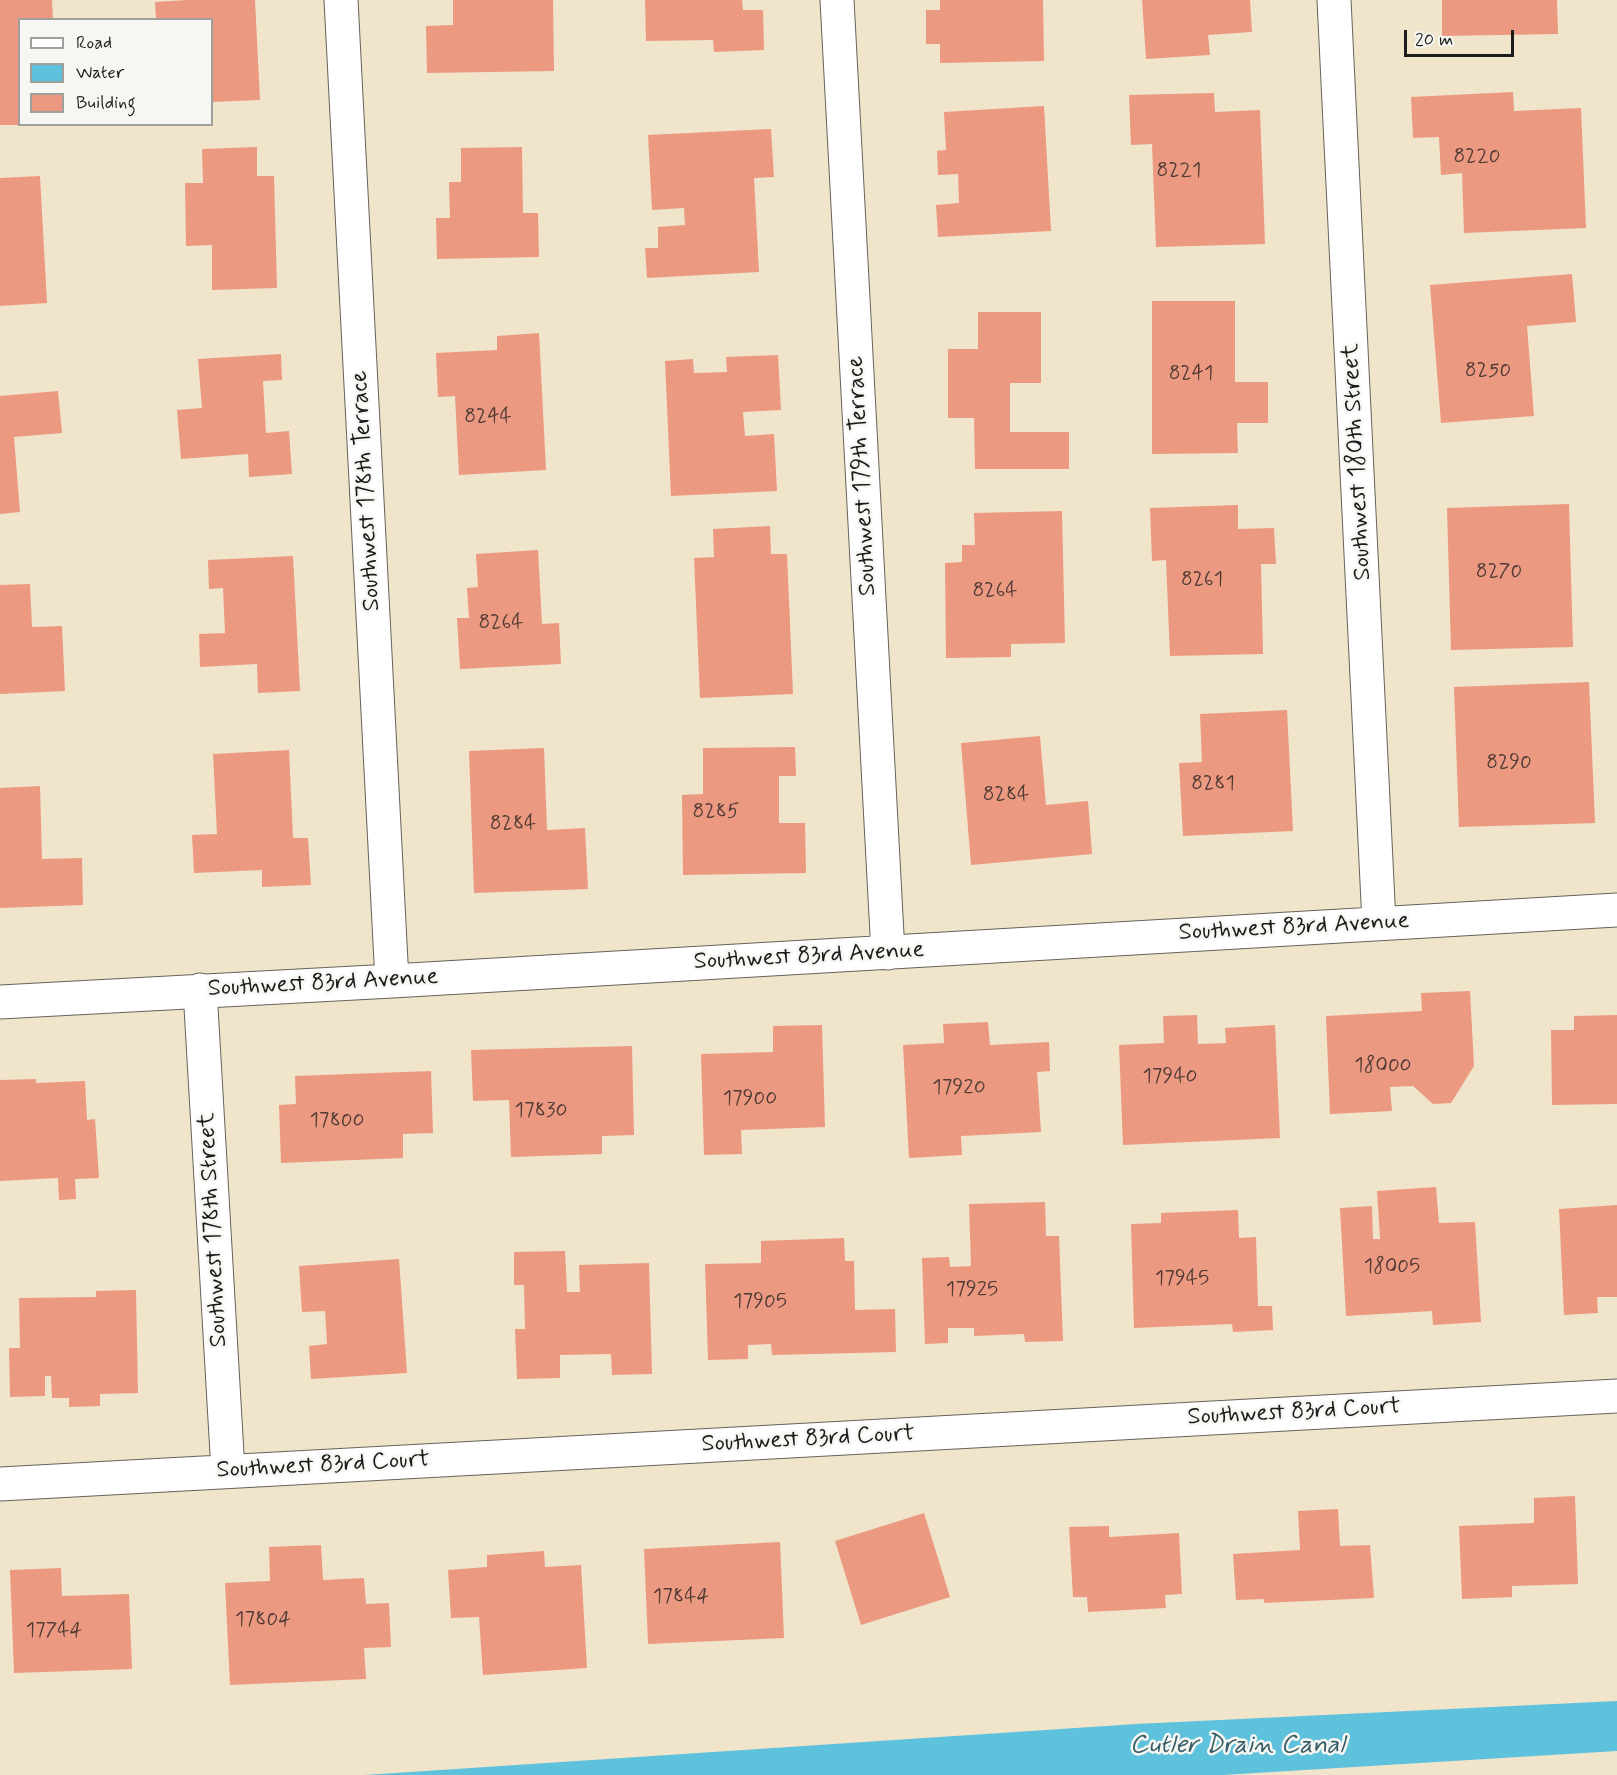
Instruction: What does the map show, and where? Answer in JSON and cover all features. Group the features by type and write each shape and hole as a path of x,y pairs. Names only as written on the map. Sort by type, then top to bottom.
{"street":[{"name":"Southwest 178th Terrace","path":"341,0 392,981"},
{"name":"Southwest 179th Terrace","path":"837,0 888,953"},
{"name":"Southwest 180th Street","path":"1334,0 1359,466 1379,923"},
{"name":"Southwest 83rd Avenue","path":"0,1002 1617,910"},
{"name":"Southwest 178th Street","path":"200,990 228,1471"},
{"name":"Southwest 83rd Court","path":"0,1484 1617,1396"}],"water":[{"name":"Cutler Drain Canal","path":"1617,1701 1617,1751 1223,1775 365,1775 1136,1724"}],"building":[{"path":"0,0 52,0 53,18 18,18 18,125 0,125"},
{"path":"255,0 260,100 213,102 213,18 156,18 155,2"},
{"path":"453,0 553,0 554,71 427,73 426,26 453,25"},
{"path":"645,0 742,0 743,10 763,10 764,50 714,52 713,40 646,41"},
{"path":"940,0 1043,0 1044,61 940,63 940,44 926,44 926,10 940,10"},
{"path":"1142,0 1250,0 1252,32 1208,35 1210,55 1146,59"},
{"path":"1442,0 1557,0 1558,34 1442,36"},
{"path":"1513,92 1514,111 1581,108 1586,228 1464,233 1462,173 1441,175 1439,137 1413,138 1411,97"},
{"path":"1214,93 1215,112 1260,110 1265,244 1156,247 1152,144 1131,145 1129,95"},
{"path":"1044,106 1051,231 938,237 936,205 959,203 958,174 938,175 937,151 946,150 944,112"},
{"path":"771,129 774,177 754,178 759,272 647,278 645,248 658,248 658,227 685,225 684,208 652,210 648,135"},
{"path":"257,147 257,176 274,176 277,288 212,290 212,245 186,246 185,183 203,183 202,149"},
{"path":"522,147 523,213 538,213 539,257 437,259 436,218 450,218 449,182 461,182 461,148"},
{"path":"40,176 47,303 0,306 0,178"},
{"path":"1572,274 1576,322 1527,326 1534,416 1441,423 1430,285"},
{"path":"1152,301 1235,301 1235,382 1268,382 1268,423 1237,423 1238,453 1152,454"},
{"path":"978,312 1041,312 1041,383 1010,383 1010,432 1069,432 1069,469 975,469 974,418 948,418 948,349 978,349"},
{"path":"539,333 546,470 459,475 455,396 438,397 436,353 497,350 497,336"},
{"path":"281,354 282,380 263,381 266,433 289,431 292,474 249,477 248,454 181,459 177,410 202,408 198,359"},
{"path":"778,355 781,410 743,412 745,436 774,434 777,491 671,496 665,361 693,359 694,373 727,372 726,357"},
{"path":"58,391 62,433 14,437 20,512 0,514 0,396"},
{"path":"1569,504 1573,647 1451,650 1447,508"},
{"path":"1238,505 1238,529 1274,528 1276,564 1261,564 1263,654 1170,656 1166,560 1152,561 1150,508"},
{"path":"1062,511 1065,643 1011,644 1011,657 946,658 945,563 962,562 962,545 975,545 974,513"},
{"path":"770,526 771,554 787,554 793,694 700,698 694,558 714,557 713,529"},
{"path":"538,550 542,624 559,623 561,664 460,669 457,618 469,618 467,588 478,587 476,554"},
{"path":"293,556 300,691 258,693 257,664 200,667 199,634 225,633 223,588 209,589 208,560"},
{"path":"30,584 32,627 62,626 65,691 0,694 0,585"},
{"path":"1589,682 1595,823 1459,827 1454,687"},
{"path":"1287,710 1293,831 1183,836 1179,763 1202,762 1200,714"},
{"path":"1040,736 1046,805 1088,801 1092,854 971,865 961,743"},
{"path":"795,747 796,776 779,776 779,823 805,823 806,873 683,875 682,795 703,794 703,748"},
{"path":"544,748 547,830 585,828 588,889 474,893 469,751"},
{"path":"289,750 293,838 308,838 311,885 262,887 262,870 194,873 192,835 217,834 213,754"},
{"path":"40,786 42,859 82,858 83,905 0,908 0,788"},
{"path":"1470,991 1474,1066 1451,1103 1433,1104 1413,1086 1390,1087 1392,1111 1330,1114 1326,1016 1422,1011 1421,993"},
{"path":"1197,1015 1198,1044 1226,1043 1225,1028 1275,1025 1280,1138 1123,1145 1119,1045 1164,1043 1163,1016"},
{"path":"1617,1015 1617,1104 1552,1105 1551,1030 1574,1030 1574,1016"},
{"path":"988,1022 990,1045 1049,1042 1050,1071 1037,1072 1041,1132 961,1136 962,1155 909,1158 903,1045 944,1043 943,1024"},
{"path":"822,1025 825,1127 741,1130 742,1154 704,1155 701,1054 773,1052 773,1026"},
{"path":"632,1046 634,1135 602,1136 602,1154 511,1157 509,1100 473,1101 471,1050"},
{"path":"431,1071 433,1133 403,1134 403,1158 281,1163 279,1105 296,1104 295,1076"},
{"path":"36,1079 36,1083 85,1081 87,1120 95,1119 99,1178 75,1179 76,1199 59,1200 58,1178 0,1181 0,1080"},
{"path":"1436,1187 1439,1223 1475,1222 1481,1322 1433,1325 1432,1311 1346,1316 1340,1208 1372,1206 1373,1239 1380,1239 1377,1191"},
{"path":"1045,1202 1046,1236 1059,1236 1063,1341 1025,1342 1024,1334 974,1336 974,1328 948,1328 948,1343 925,1344 922,1258 949,1257 950,1267 971,1266 969,1204"},
{"path":"1617,1205 1617,1297 1597,1297 1598,1313 1564,1315 1559,1209"},
{"path":"1238,1210 1239,1238 1256,1237 1258,1306 1272,1306 1273,1330 1233,1332 1232,1324 1134,1328 1131,1224 1161,1223 1161,1213"},
{"path":"844,1238 845,1261 854,1261 855,1310 895,1309 896,1352 772,1355 771,1344 748,1345 748,1359 708,1360 705,1264 761,1263 761,1241"},
{"path":"565,1251 567,1292 580,1292 579,1265 649,1263 652,1374 612,1375 611,1354 560,1355 560,1378 517,1379 515,1329 525,1329 524,1285 514,1285 514,1252"},
{"path":"399,1259 407,1373 311,1379 309,1346 327,1344 325,1311 302,1312 299,1266"},
{"path":"136,1290 138,1393 100,1394 100,1406 69,1407 69,1398 52,1398 51,1376 45,1376 45,1396 10,1397 9,1348 20,1348 19,1298 96,1297 96,1291"},
{"path":"1575,1496 1578,1584 1512,1586 1512,1597 1462,1599 1459,1526 1534,1523 1534,1498"},
{"path":"1338,1509 1340,1546 1370,1545 1374,1598 1264,1603 1264,1599 1236,1600 1233,1554 1300,1550 1298,1511"},
{"path":"924,1513 950,1597 861,1625 835,1541"},
{"path":"1109,1526 1109,1537 1179,1533 1182,1594 1165,1595 1166,1608 1088,1612 1087,1597 1073,1597 1069,1527"},
{"path":"780,1542 784,1638 648,1644 644,1549"},
{"path":"321,1545 323,1580 364,1578 366,1604 389,1603 391,1647 364,1648 366,1679 230,1685 225,1583 270,1581 269,1547"},
{"path":"544,1551 545,1567 581,1565 587,1668 483,1675 479,1617 451,1618 448,1570 487,1567 487,1555"},
{"path":"61,1568 62,1596 129,1594 132,1669 14,1673 10,1570"}]}
